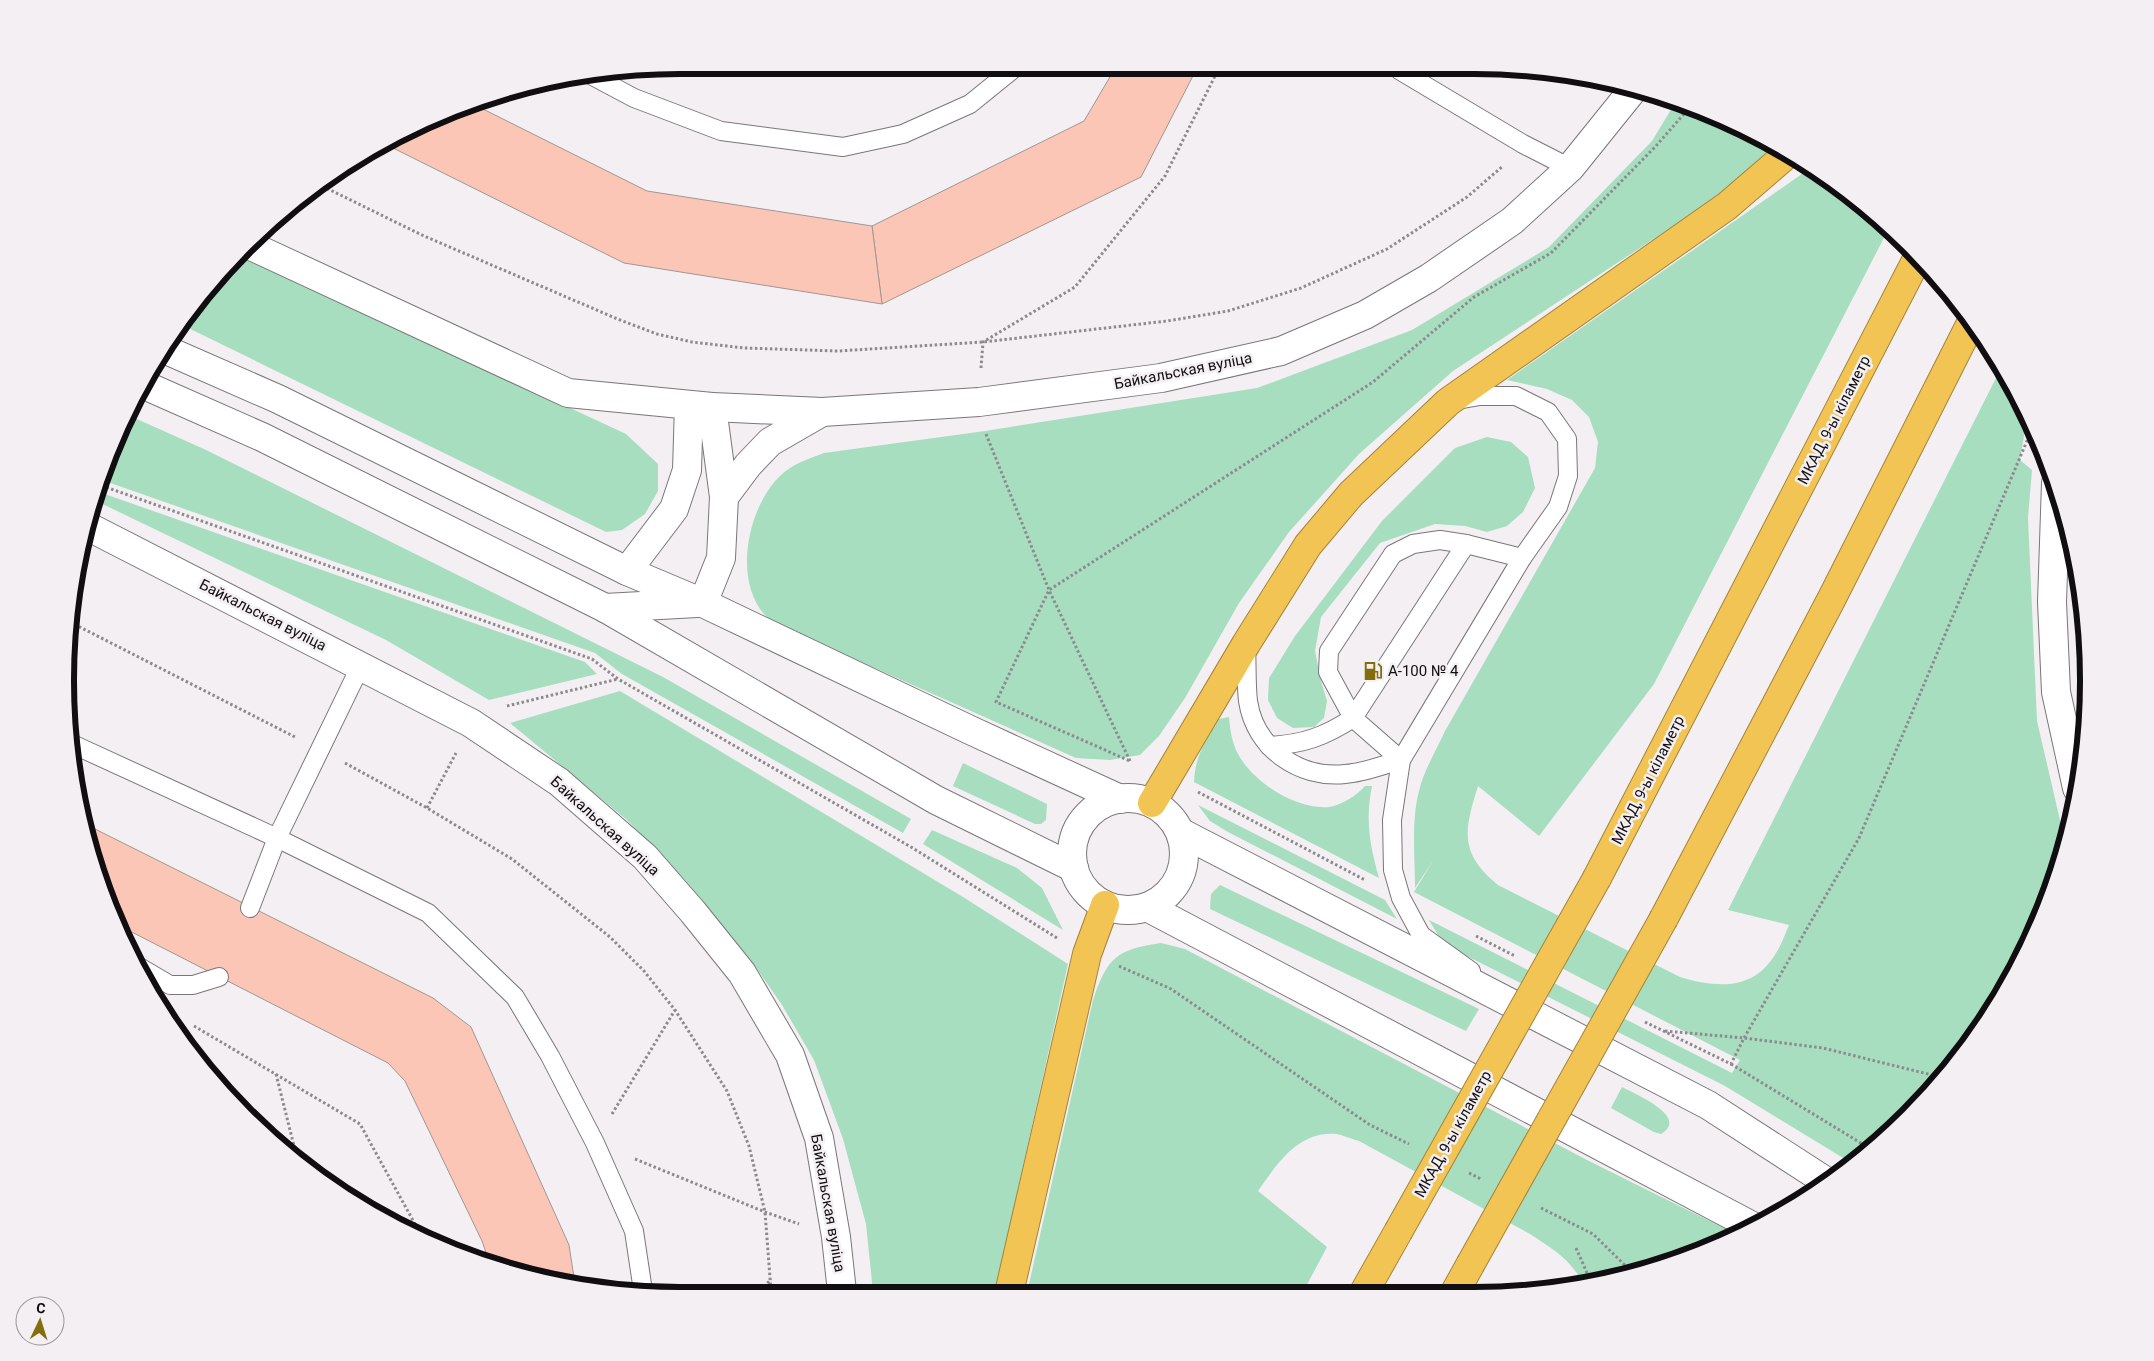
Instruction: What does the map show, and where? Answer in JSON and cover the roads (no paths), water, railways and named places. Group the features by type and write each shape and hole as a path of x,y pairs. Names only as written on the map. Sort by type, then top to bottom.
{"highway":[{"path":"1152,803 1246,644 1308,545 1351,494 1448,402 1727,206 1782,158"},
{"name":"МКАД, 9-ы кіламетр","path":"1367,1287 1597,878 1915,264"},
{"path":"1458,1287 1664,918 1832,598 1968,329"},
{"path":"1010,1287 1087,954 1105,905"}],"main road":[{"name":"Байкальская вуліца","path":"255,248 568,393 700,406 822,412 979,402 1161,378 1281,351 1365,315 1429,278 1512,222 1570,168 1630,94"},
{"path":"171,352 278,399 627,571 703,603 1120,799"},
{"path":"149,387 262,437 604,608 936,800 1074,868"},
{"path":"700,406 724,497 721,558 703,603"},
{"path":"627,571 674,509 687,470 700,406"},
{"path":"724,497 748,465 770,442 822,412"},
{"path":"2055,508 2052,602 2056,692 2073,771"},
{"name":"Байкальская вуліца","path":"93,529 471,723 559,782 645,857 694,912 742,973 790,1054 819,1138 836,1237 841,1287"},
{"path":"604,608 703,603"},
{"path":"1137,798 1152,803 1164,810 1180,832 1184,859 1183,868 1176,884 1163,898 1147,907 1133,910 1105,905 1091,896 1080,883 1074,868 1072,850 1077,832 1087,816 1102,804 1120,799 1137,798"},
{"path":"1180,832 1708,1105 1821,1178"},
{"path":"1147,907 1746,1223"}],"lane":[{"path":"599,79 634,98 721,131 843,147 903,134 970,104 1007,74"},
{"path":"1406,74 1523,144 1570,168"},
{"path":"1448,402 1480,396 1516,396 1548,412 1567,439 1568,476 1558,507 1522,558 1401,760 1392,820 1392,870 1401,898 1421,935 1526,1012"},
{"path":"1401,760 1352,718 1328,672 1329,651 1393,554 1413,544 1440,540 1466,544 1522,558"},
{"path":"1269,746 1289,745 1312,740 1330,733 1352,718 1466,544"},
{"path":"1246,644 1248,702 1256,728 1269,746 1292,764 1313,773 1345,774 1401,760"},
{"path":"250,908 277,838 361,665"},
{"path":"78,746 277,838 428,912 516,997 550,1056 595,1143 634,1231 642,1286"},
{"path":"149,973 170,985 194,985 219,977"}],"place":[{"name":"А-100 № 4","path":"1373,671"}]}
